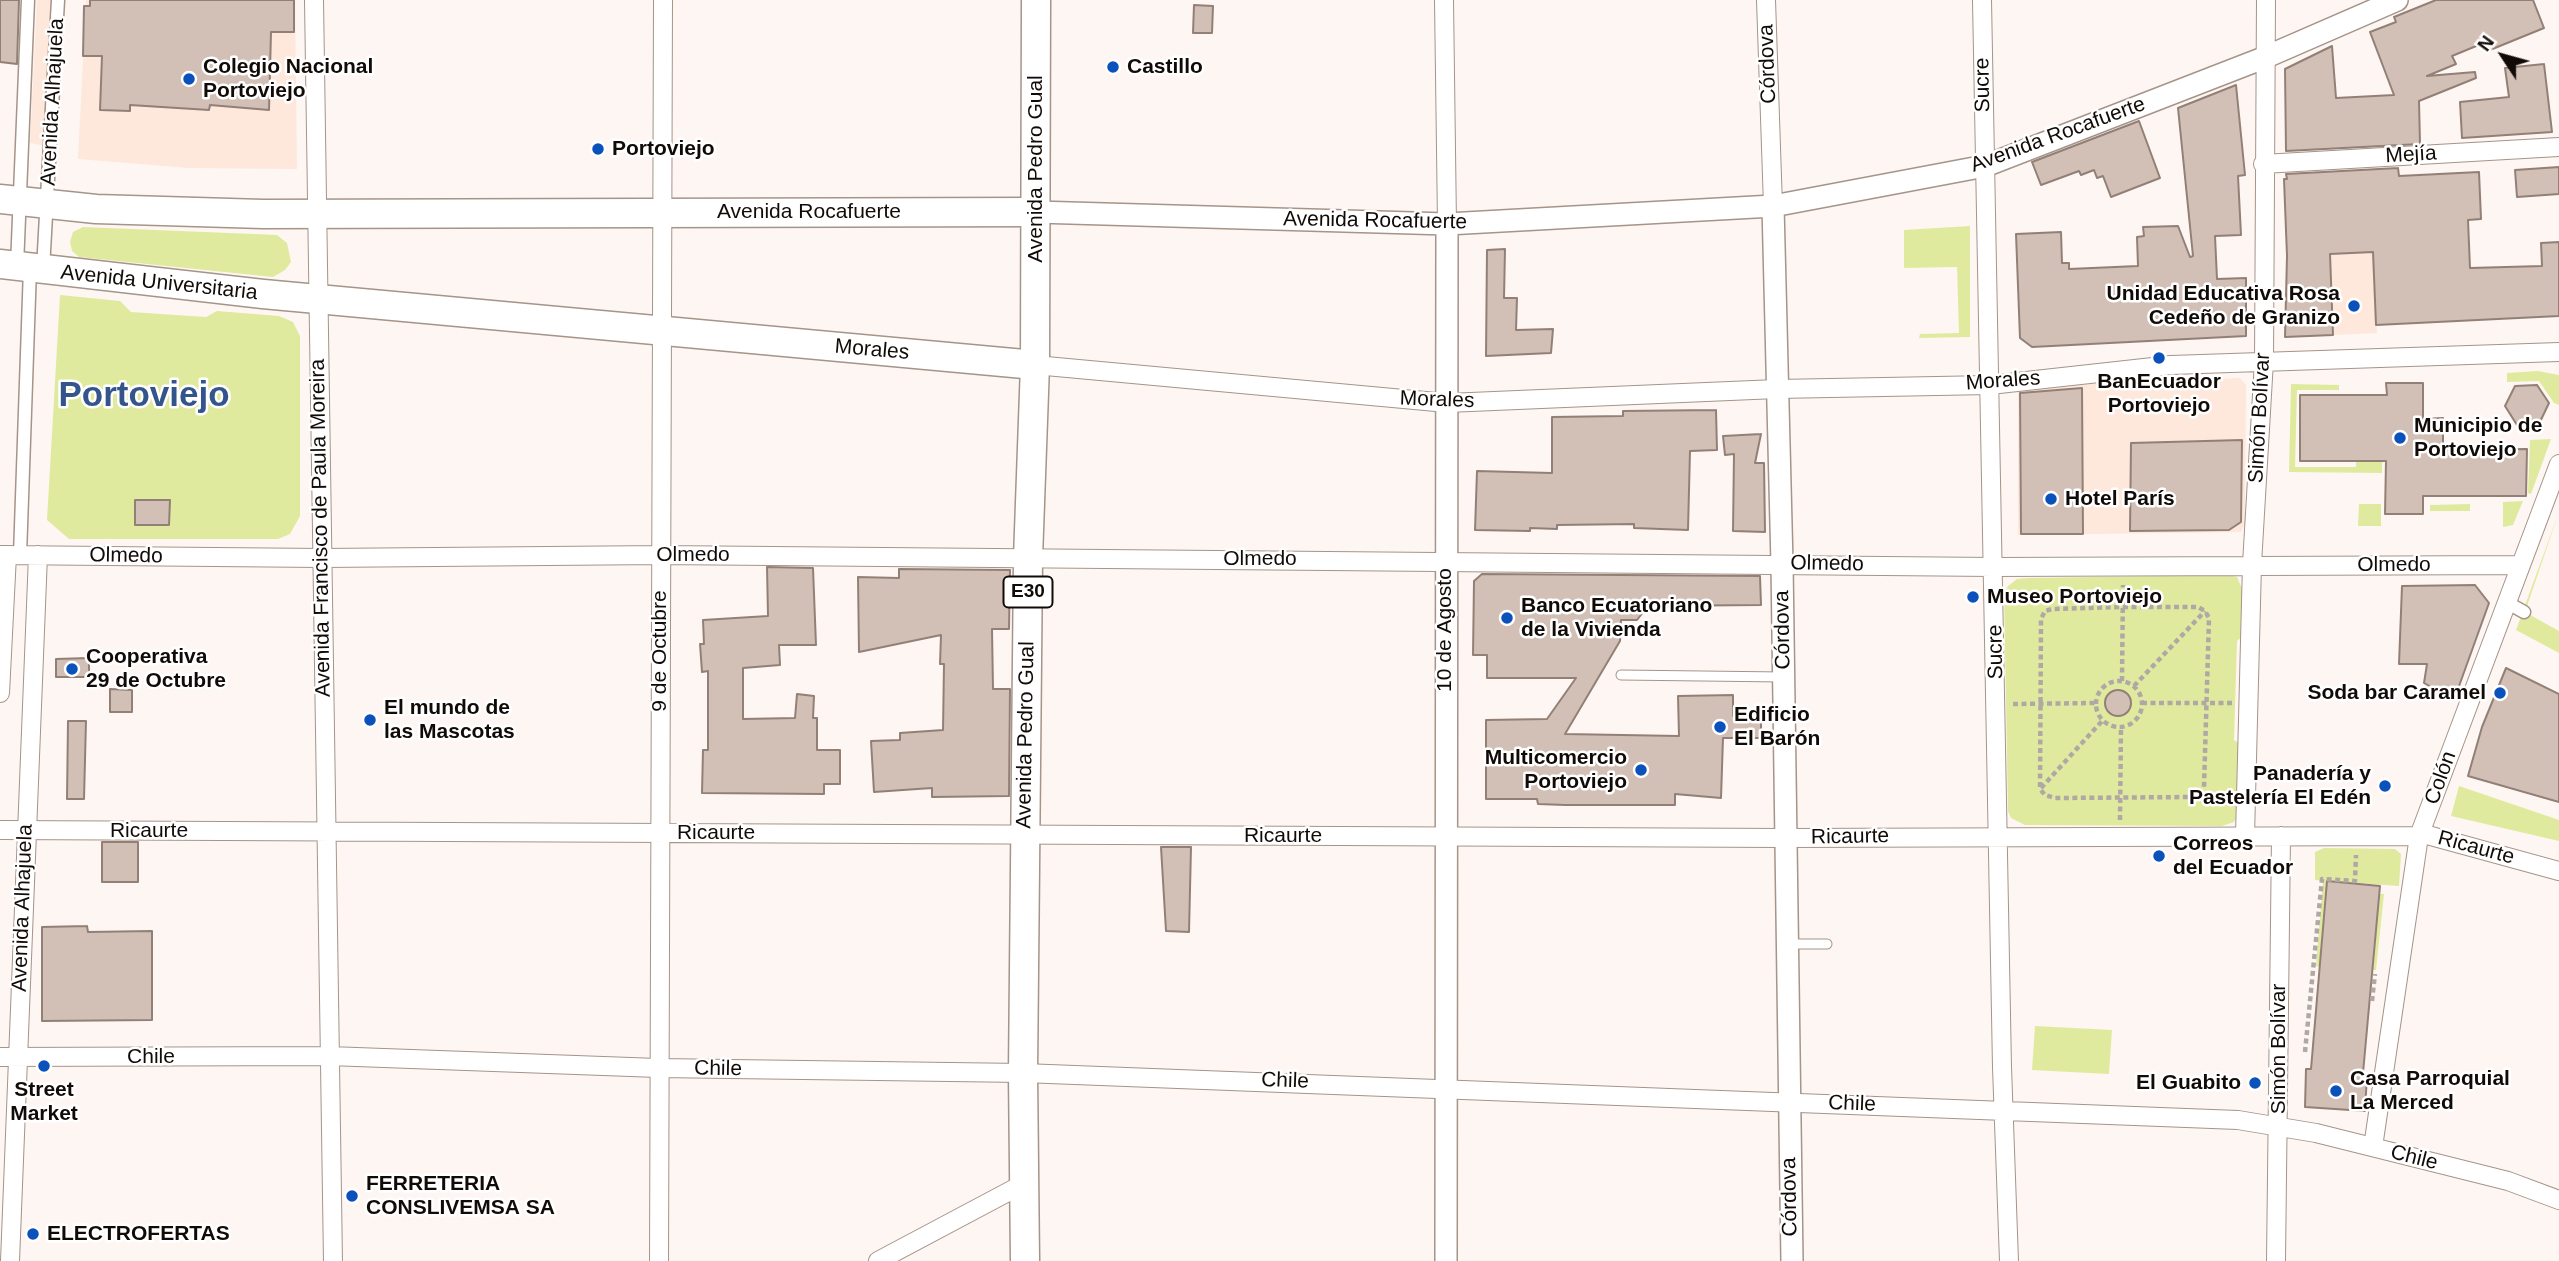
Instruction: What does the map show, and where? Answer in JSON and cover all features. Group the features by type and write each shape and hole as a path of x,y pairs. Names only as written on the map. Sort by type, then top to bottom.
{"main road":[{"name":"Avenida Pedro Gual","path":"1025,1261 1025,834 1028,558 1035,365 1036,0"},
{"path":"22,202 317,214"},
{"name":"Avenida Rocafuerte","path":"317,214 1036,212"},
{"name":"Avenida Universitaria","path":"22,267 318,299"},
{"name":"Morales","path":"318,299 1035,365"}],"street":[{"name":"Avenida Alhajuela","path":"22,202 28,0"},
{"name":"Avenida Alhajuela","path":"22,202 58,0"},
{"name":"Avenida Francisco de Paula Moreira","path":"314,0 332,1261"},
{"name":"9 de Octubre","path":"659,1261 663,0"},
{"name":"10 de Agosto","path":"1444,0 1447,225 1444,836 1446,1261"},
{"name":"Córdova","path":"1766,0 1782,564 1792,1261"},
{"name":"Sucre","path":"1982,0 1997,704 1997,836 2009,1261"},
{"name":"Simón Bolívar","path":"2245,836 2252,564 2264,361 2266,0"},
{"name":"Avenida Rocafuerte","path":"1036,212 1447,225 1773,206 1985,166 2266,57 2397,0"},
{"name":"Mejía","path":"2263,164 2559,147"},
{"path":"0,693 16,555 22,202"},
{"path":"22,202 22,267"},
{"name":"Morales","path":"1035,365 1447,403 1990,385 2171,365 2559,352"},
{"name":"Colón","path":"2372,1147 2419,835 2559,464"},
{"name":"Avenida Alhajuela","path":"10,1261 9,1057 25,831 16,555"},
{"name":"Olmedo","path":"16,555 322,558 661,555 1994,567 2520,565"},
{"path":"2506,602 2525,612"},
{"name":"Ricaurte","path":"0,830 1786,838 2419,835 2559,871"},
{"name":"Simón Bolívar","path":"2276,1261 2281,836"},
{"name":"Chile","path":"9,1057 329,1056 658,1068 1023,1073 2238,1119 2278,1125 2508,1181 2559,1200"},
{"path":"878,1261 1023,1184"}],"lane":[{"path":"1621,675 1783,677"},
{"path":"1789,944 1827,944"}],"path":[{"path":"2122,681 2123,566"},
{"path":"2123,607 2198,607 2205,611 2209,618 2204,787 2200,793 2194,797 2055,798 2040,789 2040,619 2045,611 2123,607"},
{"path":"2134,686 2205,611"},
{"path":"2122,681 2134,686 2142,703 2138,716 2121,727 2103,720 2096,703 2098,695 2108,684 2122,681"},
{"path":"2142,703 2248,702"},
{"path":"1997,704 2096,703"},
{"path":"2040,789 2103,720"},
{"path":"2120,836 2121,727"},
{"path":"2305,1052 2322,879 2355,881 2357,836"}],"shaded area":[{"path":"37,0 60,0 52,147 30,143"},
{"name":"Colegio Nacional Portoviejo","path":"86,0 295,0 297,169 189,168 78,159"},
{"name":"Unidad Educativa Rosa Cedeño de Granizo","path":"2373,252 2377,333 2333,335 2330,254"},
{"path":"2240,378 2246,385 2245,524 2241,532 2018,535 2018,392 2021,387"}],"green space":[{"path":"1970,226 1970,337 1919,338 1920,334 1959,333 1957,267 1904,268 1904,230"},
{"path":"83,227 277,235 287,243 291,262 285,270 273,277 79,257 72,251 70,242 73,232"},
{"path":"60,295 120,301 131,312 206,317 217,311 279,316 293,322 300,336 300,516 290,534 278,539 69,539 47,520"},
{"path":"2538,371 2559,375 2559,405 2554,403 2539,381 2507,382 2507,373"},
{"path":"2291,384 2339,385 2339,390 2297,390 2295,467 2356,467 2357,434 2383,435 2382,473 2289,472"},
{"path":"2551,439 2531,494 2528,493 2530,440"},
{"path":"2523,501 2513,525 2503,527 2503,502"},
{"path":"2359,504 2381,504 2381,526 2358,526"},
{"path":"2470,504 2470,511 2430,511 2430,505"},
{"path":"2559,512 2525,612 2559,631 2559,653 2516,630"},
{"path":"2237,577 2243,591 2243,636 2237,641 2234,740 2240,744 2237,816 2234,822 2222,826 2025,825 2011,818 2008,811 2004,594 2008,586 2017,579 2028,578"},
{"path":"2459,786 2559,820 2559,841 2451,816"},
{"path":"2324,848 2395,849 2401,854 2399,886 2327,881 2320,967 2316,966 2323,881 2315,880 2315,852"},
{"path":"2379,894 2384,894 2376,970 2372,970"},
{"path":"2035,1026 2112,1030 2109,1074 2032,1070"}],"building":[{"path":"0,0 19,0 17,64 0,62"},
{"path":"90,0 294,0 294,32 271,32 269,110 210,105 209,110 130,105 130,111 100,110 102,56 83,56 84,6 90,6"},
{"path":"2436,0 2533,0 2544,28 2490,50 2486,42 2452,56 2456,64 2427,76 2475,72 2476,78 2419,101 2420,144 2286,151 2285,69 2332,46 2336,98 2394,95 2370,32 2396,22 2394,17"},
{"path":"1194,5 1213,6 1212,33 1193,33"},
{"path":"2544,64 2552,132 2462,138 2460,102 2509,97 2505,68"},
{"path":"2236,85 2245,175 2238,176 2241,235 2215,236 2217,279 2246,278 2246,336 2032,347 2020,338 2016,234 2061,232 2062,263 2069,263 2069,269 2138,266 2137,237 2144,236 2143,227 2178,226 2190,257 2193,256 2178,108"},
{"path":"2139,121 2160,178 2111,197 2103,176 2097,178 2094,170 2081,175 2079,171 2041,185 2032,162"},
{"path":"2559,167 2559,194 2517,197 2515,170"},
{"path":"2398,168 2399,176 2479,172 2481,219 2468,220 2470,268 2542,266 2541,243 2559,242 2559,316 2376,325 2373,252 2330,254 2333,335 2285,337 2286,174"},
{"path":"1505,249 1504,298 1517,298 1516,330 1553,329 1551,353 1486,356 1487,250"},
{"path":"2386,383 2423,383 2423,419 2443,418 2443,450 2527,449 2526,496 2423,496 2423,514 2385,514 2386,461 2300,461 2300,395 2387,395"},
{"path":"2537,385 2549,403 2539,424 2517,425 2505,406 2515,386"},
{"name":"Hotel París","path":"2082,388 2083,534 2021,534 2020,393"},
{"path":"1716,410 1717,450 1690,451 1688,530 1634,528 1634,524 1557,525 1557,529 1530,528 1530,531 1475,530 1477,471 1552,473 1552,417 1623,416 1623,411"},
{"path":"1761,434 1755,463 1764,463 1765,532 1733,531 1734,454 1725,455 1723,436"},
{"path":"2242,440 2241,522 2229,530 2130,531 2131,443"},
{"path":"135,500 170,500 169,525 135,525"},
{"path":"767,567 813,568 816,645 779,645 780,665 743,668 743,719 795,718 797,694 814,696 813,718 817,718 817,750 840,750 840,784 824,784 824,794 702,793 703,750 708,750 708,671 702,672 700,644 704,644 703,620 768,616"},
{"path":"899,569 1010,570 1009,629 992,629 993,689 1010,689 1009,796 932,797 932,788 874,792 871,741 900,740 900,733 943,730 944,664 940,664 941,635 859,652 858,577 899,578"},
{"path":"1482,574 1760,576 1761,605 1648,606 1637,620 1621,620 1620,641 1565,734 1679,736 1678,696 1733,695 1733,716 1761,715 1761,738 1723,738 1721,798 1675,794 1675,805 1565,805 1538,804 1537,799 1486,799 1486,720 1547,719 1576,678 1487,678 1487,655 1473,655 1474,581"},
{"path":"2475,585 2489,603 2454,700 2424,683 2427,664 2399,664 2402,586"},
{"name":"Cooperativa 29 de Octubre","path":"89,658 89,677 56,677 56,659"},
{"path":"2506,668 2559,694 2559,802 2468,776 2482,727"},
{"path":"110,689 132,690 132,712 110,712"},
{"path":"2118,690 2127,694 2131,703 2127,712 2118,716 2109,712 2105,703 2109,694"},
{"path":"68,721 86,721 84,799 67,799"},
{"path":"102,842 138,842 138,882 102,882"},
{"path":"1161,847 1191,847 1189,932 1166,931"},
{"path":"2327,881 2380,886 2363,1073 2367,1075 2365,1111 2305,1107 2306,1069 2311,1069"},
{"path":"87,926 88,932 152,931 152,1020 42,1021 42,927"}],"place":[{"name":"Castillo","path":"1113,67"},
{"name":"Colegio Nacional Portoviejo","path":"189,79"},
{"name":"Portoviejo","path":"598,149"},
{"name":"Unidad Educativa Rosa Cedeño de Granizo","path":"2354,306"},
{"name":"BanEcuador Portoviejo","path":"2159,358"},
{"name":"Municipio de Portoviejo","path":"2400,438"},
{"name":"Hotel París","path":"2051,499"},
{"name":"Museo Portoviejo","path":"1973,597"},
{"name":"Banco Ecuatoriano de la Vivienda","path":"1507,618"},
{"name":"Cooperativa 29 de Octubre","path":"72,669"},
{"name":"Soda bar Caramel","path":"2500,693"},
{"name":"El mundo de las Mascotas","path":"370,720"},
{"name":"Edificio El Barón","path":"1720,727"},
{"name":"Multicomercio Portoviejo","path":"1641,770"},
{"name":"Panadería y Pastelería El Edén","path":"2385,786"},
{"name":"Correos del Ecuador","path":"2159,856"},
{"name":"Street Market","path":"44,1066"},
{"name":"El Guabito","path":"2255,1083"},
{"name":"Casa Parroquial La Merced","path":"2336,1091"},
{"name":"FERRETERIA CONSLIVEMSA SA","path":"352,1196"},
{"name":"ELECTROFERTAS","path":"33,1234"}],"district":[{"name":"Portoviejo","path":"144,396"}]}
